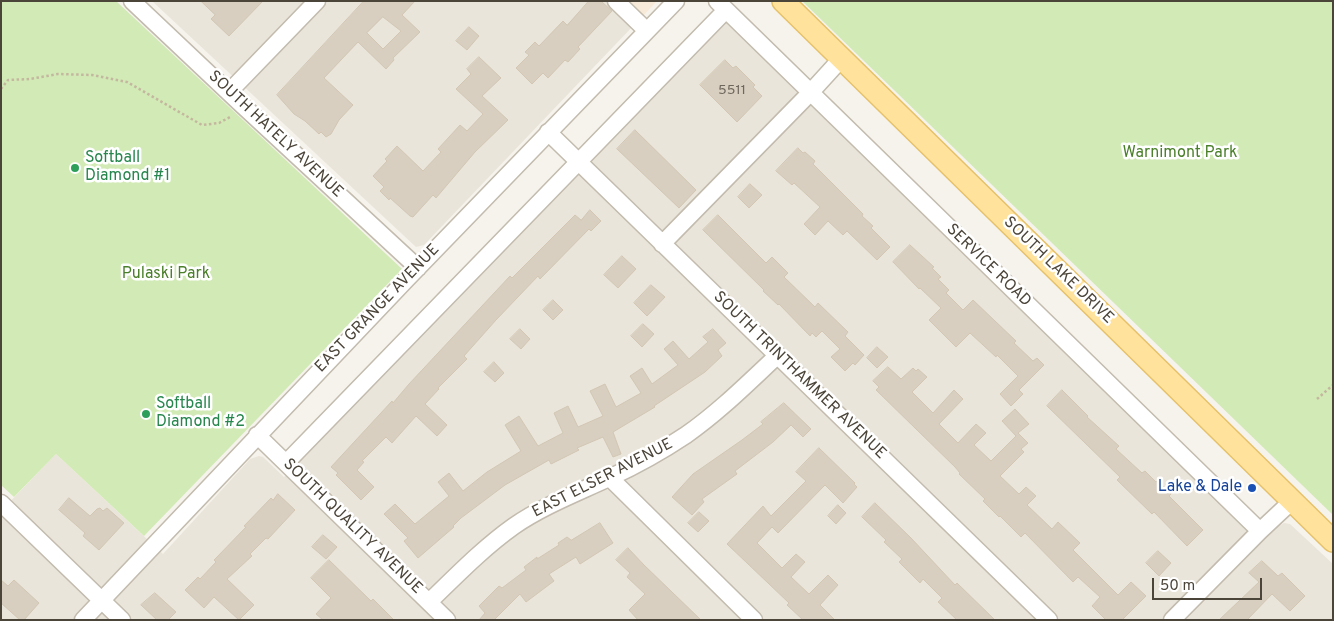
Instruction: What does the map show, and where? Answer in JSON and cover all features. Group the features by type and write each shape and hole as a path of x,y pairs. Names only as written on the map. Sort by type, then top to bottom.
{"main road":[{"name":"SOUTH LAKE DRIVE","path":"783,1 1333,541"}],"street":[{"name":"SOUTH HATELY AVENUE","path":"132,1 418,268"},
{"path":"229,92 317,1"},
{"path":"616,1 647,31"},
{"name":"EAST GRANGE AVENUE","path":"83,620 548,132 676,1"},
{"path":"286,463 578,161 721,6"},
{"name":"SERVICE ROAD","path":"721,6 1260,531"},
{"path":"662,244 841,59"},
{"name":"SOUTH TRINTHAMMER AVENUE","path":"548,132 1049,620"},
{"name":"EAST ELSER AVENUE","path":"429,602 465,567 514,526 539,511 610,478 686,435 728,401 778,355"},
{"name":"SOUTH QUALITY AVENUE","path":"258,435 447,620"},
{"path":"610,478 754,620"},
{"path":"1172,620 1292,501"},
{"path":"4,510 122,620"}],"path":[{"path":"1,89 8,80 30,79 58,74 92,75 127,82 202,125 219,123 230,117"},
{"path":"1317,399 1333,385"}],"shaded area":[{"path":"152,1 611,1 635,24 424,245 416,247"},
{"path":"624,1 657,1 641,18"},
{"path":"724,21 1139,423 1272,530 1284,523 1290,524 1333,564 1333,620 1,620 1,511 56,454 163,554 250,459 259,456 263,457 284,477 679,63"}],"green space":[{"name":"Pulaski Park","path":"1,1 116,1 402,269 144,536 56,454 14,497 1,485"},
{"name":"Warnimont Park","path":"802,1 1333,1 1333,515"}],"building":[{"path":"201,1 263,1 229,36 211,19 215,15"},
{"path":"364,1 415,1 402,15 420,32 393,58 394,60 386,69 358,42 324,78 353,105 339,120 331,134 326,137 321,132 319,134 294,114 277,95","holes":["383,17 401,31 383,49 367,33"]},
{"path":"589,1 601,1 612,11 578,47 580,49 568,62 565,60 548,78 543,73 532,84 516,68 529,55 525,52 535,42 539,46 563,21 567,25"},
{"path":"469,27 479,36 467,50 456,41"},
{"path":"479,57 501,78 482,96 508,120 475,152 436,198 433,195 413,217 410,216 380,191 384,187 373,176 387,161 385,159 397,146 423,171 441,152 438,149 460,125 467,131 483,114 456,89 471,74 467,69"},
{"path":"725,60 733,68 736,66 755,85 753,87 762,96 737,122 700,85"},
{"path":"635,130 696,190 679,208 617,149"},
{"path":"798,148 815,161 813,164 863,214 862,216 873,226 871,228 890,247 877,260 847,231 843,235 828,221 815,235 804,224 820,207 794,183 792,185 776,171"},
{"path":"750,184 762,195 749,208 738,197"},
{"path":"590,210 601,221 591,231 589,229 540,279 538,276 464,356 467,359 425,404 447,425 437,436 416,416 392,443 386,437 362,461 364,462 357,470 374,487 361,500 336,475 338,473 331,467 510,276 512,278 575,215 581,220"},
{"path":"718,215 766,263 772,257 788,273 784,277 815,307 818,303 848,332 845,336 864,355 855,365 853,363 845,371 831,357 840,349 822,331 816,337 812,333 810,336 703,230"},
{"path":"910,245 934,267 932,268 941,277 938,279 949,290 946,293 963,310 973,300 1016,341 1014,343 1033,361 1037,358 1044,365 1019,390 1023,394 1011,406 1000,394 1018,376 997,355 996,357 970,333 956,347 929,320 941,308 919,289 893,262"},
{"path":"622,256 636,269 618,288 604,275"},
{"path":"651,285 665,297 647,316 634,303"},
{"path":"553,300 563,310 553,320 543,310"},
{"path":"643,324 654,334 642,347 631,336"},
{"path":"520,329 530,339 521,349 510,339"},
{"path":"713,329 726,343 718,350 722,356 705,372 655,407 613,432 621,454 613,457 603,437 577,448 579,450 551,464 549,460 505,485 461,518 454,527 418,558 404,541 408,538 384,514 395,504 415,524 449,496 438,482 449,473 463,491 487,472 521,451 505,425 519,416 538,446 563,433 554,413 568,406 578,427 603,416 590,391 605,384 616,407 641,393 630,376 642,368 652,384 678,365 664,349 673,341 689,359 708,342 703,337"},
{"path":"877,347 888,357 877,368 867,358"},
{"path":"494,362 504,373 495,382 484,372"},
{"path":"888,367 901,379 913,368 916,371 918,369 927,377 912,392 933,413 954,390 963,399 939,424 958,443 976,424 986,433 974,445 991,461 1016,436 1002,421 1015,409 1029,424 1018,433 1028,443 1021,449 1024,452 1000,476 1019,494 1026,487 1036,496 1027,505 1052,529 1058,522 1080,543 1073,550 1118,595 1131,582 1146,596 1122,620 1106,620 1092,606 1100,597 1078,577 1073,582 1025,533 1021,537 999,517 983,501 985,499 959,474 955,467 876,390 879,387 873,381"},
{"path":"1062,390 1087,417 1119,446 1116,449 1142,473 1145,471 1171,494 1169,496 1203,530 1187,546 1154,512 1152,514 1117,480 1120,477 1047,406"},
{"path":"784,403 811,429 803,437 791,425 773,442 735,471 737,474 702,499 704,502 692,515 672,497 693,474 763,424 761,422"},
{"path":"819,448 857,487 843,503 825,485 778,533 772,527 757,543 782,568 796,554 805,562 791,577 809,594 828,575 838,585 820,605 835,620 803,620 787,605 789,603 727,544 763,506 771,516 806,481 796,472"},
{"path":"278,494 295,510 268,539 266,538 250,554 252,556 227,579 254,605 239,620 214,597 204,608 185,590 198,577 200,579 216,562 214,560 246,527 244,526 271,498 273,500"},
{"path":"69,498 90,516 97,509 100,508 103,511 107,508 124,523 99,550 83,536 85,533 59,510"},
{"path":"875,503 955,585 957,583 995,620 957,620 938,602 942,598 923,579 920,583 899,562 902,559 884,542 886,540 862,517"},
{"path":"838,505 846,513 836,524 828,516"},
{"path":"699,512 709,521 698,532 688,523"},
{"path":"600,523 613,543 580,564 576,557 549,574 554,581 526,602 520,594 494,620 479,620 485,613 479,606 499,586 502,588 526,570 524,567 537,557 537,559 559,545 558,543 567,537 571,540"},
{"path":"323,535 337,547 326,559 312,547"},
{"path":"628,548 701,620 638,620 629,610 645,594 627,577 630,573 616,560"},
{"path":"1158,551 1171,563 1159,576 1146,563"},
{"path":"329,560 371,601 373,599 394,620 323,620 316,614 331,598 311,578"},
{"path":"1262,561 1278,576 1282,573 1305,596 1290,611 1272,594 1247,620 1219,620 1259,582 1249,573"},
{"path":"1,580 8,586 14,580 39,603 24,620 20,620 1,603"},
{"path":"155,593 176,612 168,620 157,620 141,605"}],"place":[{"name":"Softball Diamond #1","path":"75,168"},
{"name":"Softball Diamond #2","path":"146,414"},
{"name":"Lake & Dale","path":"1252,488"}]}
